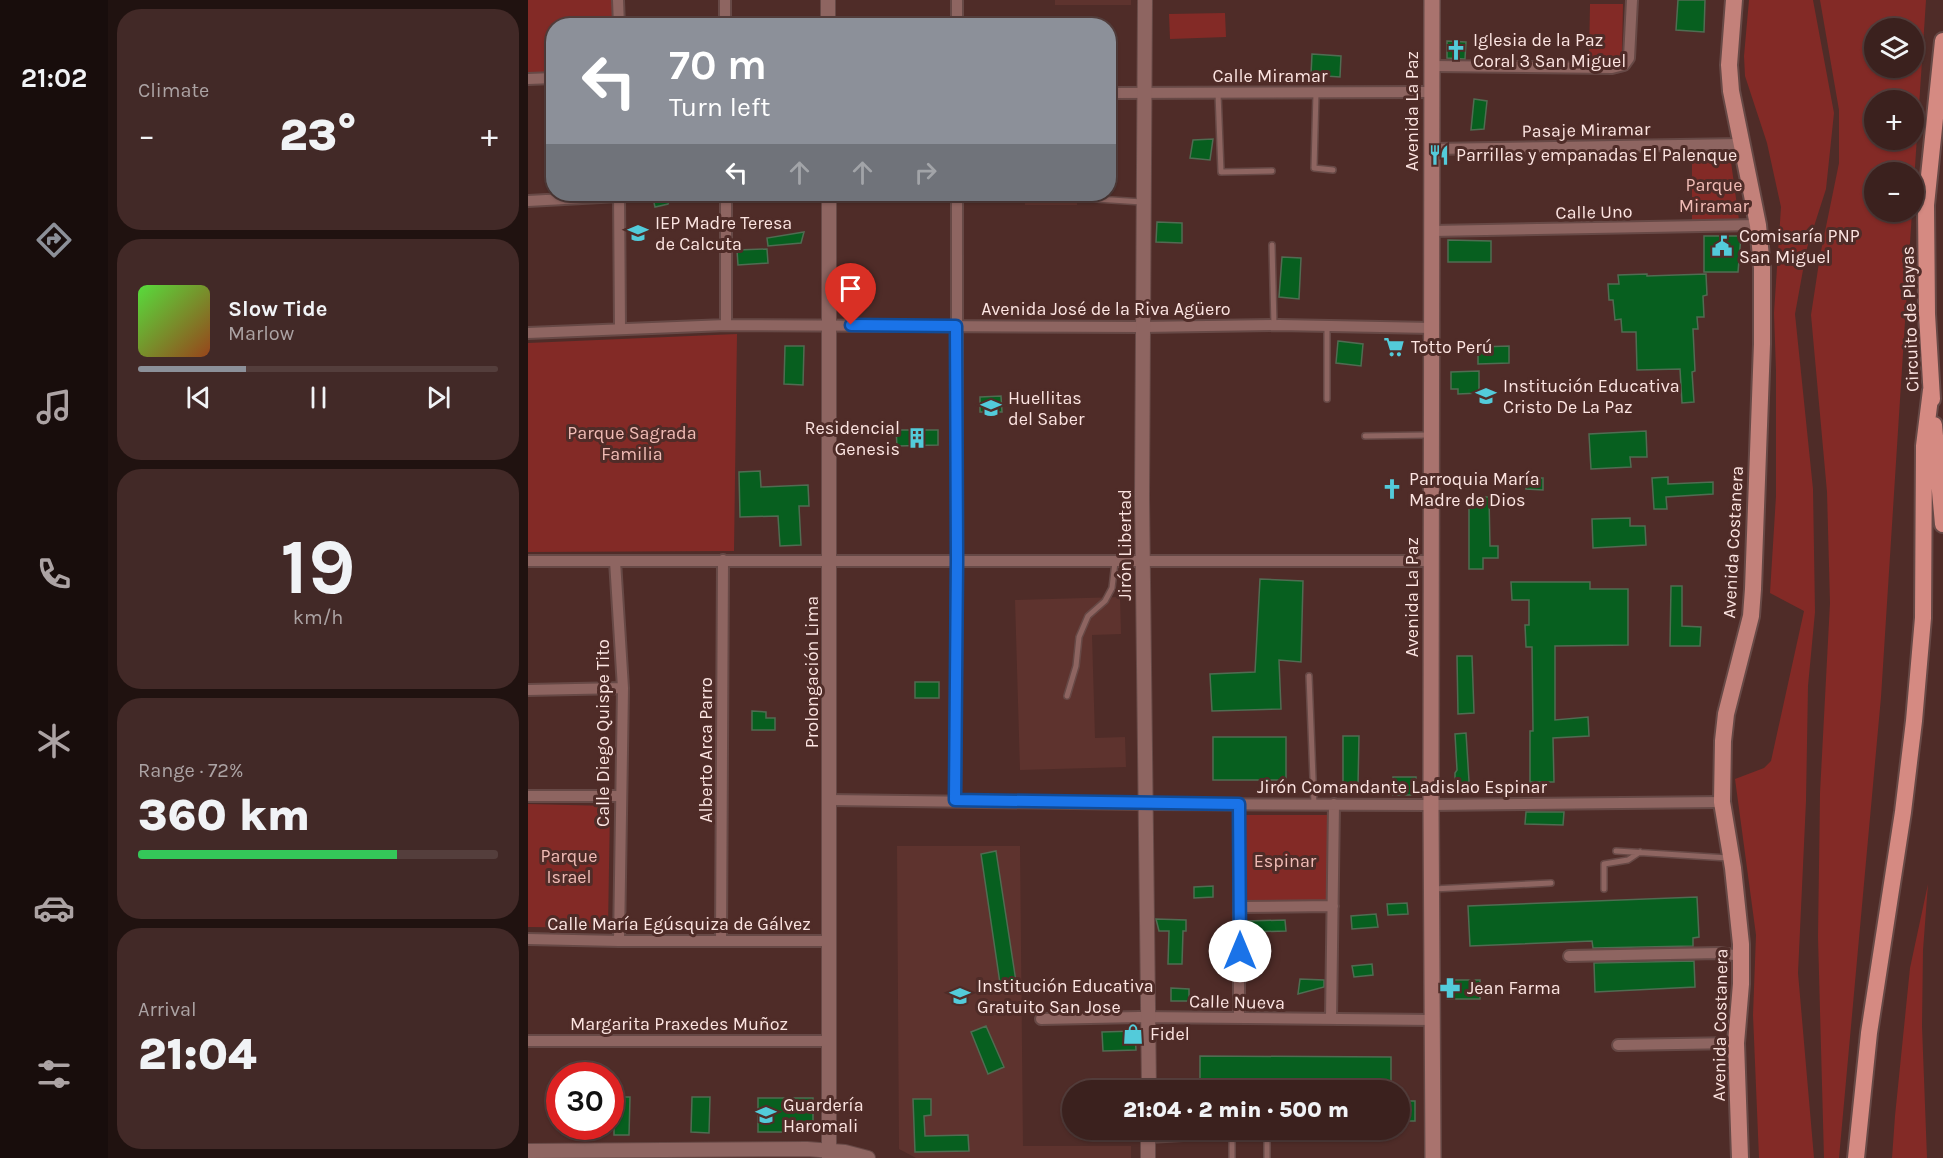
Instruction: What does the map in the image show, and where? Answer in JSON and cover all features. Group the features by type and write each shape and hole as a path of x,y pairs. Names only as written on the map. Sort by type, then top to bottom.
{"highway":[{"name":"Circuito de Playas","path":"1943,41 1926,205 1927,315 1943,524"},
{"path":"1856,1158 1869,1034 1903,812 1914,721 1923,618 1924,446 1931,390"}],"main road":[{"name":"Avenida La Paz","path":"1432,0 1433,1158"},
{"name":"Avenida Costanera","path":"1734,0 1729,66 1731,91 1758,225 1762,268 1762,344 1751,616 1726,714 1723,741 1722,802 1731,859 1741,956 1736,1043 1740,1158"}],"street":[{"path":"618,0 618,18"},
{"path":"725,0 725,18"},
{"path":"828,0 828,18"},
{"path":"957,0 957,18"},
{"name":"Jirón Libertad","path":"1144,0 1142,561 1149,1080"},
{"path":"1432,66 1612,68 1624,65 1629,58 1632,0"},
{"path":"528,79 546,78"},
{"name":"Calle Miramar","path":"1116,93 1432,92"},
{"name":"Pasaje Miramar","path":"1432,149 1741,144"},
{"path":"528,201 546,200"},
{"path":"619,201 620,328"},
{"path":"726,201 726,325"},
{"name":"Prolongación Lima","path":"829,201 829,1154"},
{"path":"955,800 957,201"},
{"name":"Calle Uno","path":"1432,231 1758,225"},
{"name":"Avenida José de la Riva Agüero","path":"528,333 726,325 1142,327 1274,325 1432,328"},
{"path":"528,561 830,559 1115,562 1432,561"},
{"name":"Alberto Arca Parro","path":"721,941 723,560"},
{"name":"Calle Diego Quispe Tito","path":"615,561 623,688 619,941"},
{"path":"528,690 623,688"},
{"path":"528,796 621,796"},
{"name":"Jirón Comandante Ladislao Espinar","path":"830,800 1146,804 1722,802"},
{"path":"1239,804 1239,1018"},
{"path":"1332,1019 1334,804"},
{"path":"1240,907 1333,906"},
{"name":"Calle María Egúsquiza de Gálvez","path":"528,939 830,941"},
{"path":"1569,956 1719,953 1741,956"},
{"name":"Calle Nueva","path":"1041,1019 1148,1017 1432,1020"},
{"name":"Margarita Praxedes Muñoz","path":"528,1041 830,1041"},
{"path":"1618,1045 1736,1043"},
{"path":"1148,1140 1148,1158"},
{"path":"528,1151 795,1149 868,1158"}],"lane":[{"path":"1316,92 1314,168 1333,170"},
{"path":"1218,93 1221,172 1272,171"},
{"path":"1116,200 1142,202"},
{"path":"1272,245 1274,325"},
{"path":"1327,326 1327,399"},
{"path":"1365,436 1432,435"},
{"path":"1067,696 1076,666 1079,638 1088,616 1105,601 1112,588 1115,562"},
{"path":"1309,676 1314,804"},
{"path":"1616,851 1731,859"},
{"path":"1604,889 1604,864 1628,861 1640,852"},
{"path":"1432,889 1551,883"},
{"path":"1232,1140 1233,1158"},
{"path":"1267,1158 1268,1140"}],"shaded area":[{"path":"1055,0 1131,0 1131,5 1055,5"},
{"path":"1025,201 1077,201 1077,205 1025,205"},
{"path":"1120,597 1121,634 1092,635 1095,738 1125,737 1126,767 1020,770 1015,600"},
{"name":"Institución Educativa Gratuito San Jose","path":"897,846 1020,846 1023,1146 1131,1146 1131,1158 916,1158 899,1149"}],"green space":[{"path":"528,0 612,0 612,18 546,18 546,73 528,74"},
{"path":"1749,0 1813,0 1834,113 1826,189 1807,248 1795,314 1813,489 1815,612 1808,686 1806,801 1798,973 1814,1158 1759,1158 1753,1015 1756,935 1735,779 1764,768 1771,761 1804,611 1770,593 1776,496 1774,313 1781,207 1767,143 1745,76 1744,56"},
{"path":"1820,0 1926,0 1924,30 1924,18 1864,18 1864,78 1921,78 1920,90 1864,90 1864,150 1916,150 1915,162 1864,162 1864,222 1911,222 1881,697 1839,1158 1824,1158 1818,937 1820,793 1830,603 1827,492 1811,315 1820,256 1839,163 1839,110"},
{"path":"1590,4 1623,4 1622,54 1615,59 1589,59"},
{"path":"1225,13 1226,37 1170,39 1169,14"},
{"name":"Parque Miramar","path":"1692,161 1731,162 1739,220 1692,220"},
{"name":"Parque Sagrada Familia","path":"737,334 734,551 528,552 528,343"},
{"name":"Parque Israel","path":"528,804 610,806 608,928 528,927"},
{"name":"Espinar","path":"1243,815 1327,815 1327,908 1243,907"},
{"path":"1928,884 1923,950 1922,1026 1927,1158 1892,1158 1910,968"}],"building":[{"path":"1678,0 1705,0 1704,32 1676,30"},
{"name":"Iglesia de la Paz Coral 3 San Miguel","path":"1447,41 1466,42 1465,59 1447,58"},
{"path":"1312,54 1341,56 1340,77 1311,75"},
{"path":"1474,99 1487,101 1484,129 1471,130"},
{"path":"1213,139 1210,160 1190,158 1193,140"},
{"path":"654,201 669,201 668,204 655,207"},
{"path":"1157,222 1182,223 1182,243 1156,242"},
{"path":"804,232 801,243 768,246 767,238"},
{"name":"Comisaría PNP San Miguel","path":"1704,236 1741,236 1738,272 1704,272"},
{"path":"1448,240 1491,241 1491,262 1448,262"},
{"path":"767,249 768,263 738,265 737,250"},
{"path":"1282,257 1301,258 1299,299 1279,297"},
{"path":"1647,274 1647,276 1706,274 1707,295 1703,296 1704,317 1697,317 1698,329 1693,329 1694,402 1682,403 1680,369 1637,370 1636,332 1622,332 1621,319 1615,320 1613,300 1609,300 1608,284 1619,284 1618,275"},
{"path":"1338,341 1363,344 1361,366 1336,363"},
{"path":"785,346 804,346 803,385 784,384"},
{"path":"1509,346 1509,363 1478,364 1478,347"},
{"path":"1479,371 1479,393 1458,394 1458,389 1451,389 1451,372"},
{"name":"Huellitas del Saber","path":"1001,396 1002,412 980,412 980,397"},
{"name":"Residencial Genesis","path":"896,430 938,430 938,445 897,446"},
{"path":"1646,431 1647,457 1630,457 1631,467 1591,469 1589,434"},
{"path":"760,471 761,487 808,485 809,506 799,506 801,545 780,546 778,516 740,517 739,472"},
{"path":"1668,477 1668,484 1713,482 1713,494 1666,497 1667,509 1654,509 1652,478"},
{"path":"1526,478 1543,478 1543,490 1526,489"},
{"path":"1469,497 1489,497 1490,546 1498,546 1498,558 1483,558 1483,569 1469,569"},
{"path":"1630,518 1630,526 1645,526 1646,545 1593,548 1592,519"},
{"path":"1260,579 1303,581 1301,662 1279,660 1281,709 1212,711 1210,674 1255,672"},
{"path":"1511,582 1590,582 1590,589 1628,589 1628,645 1555,646 1555,720 1588,717 1589,736 1553,738 1554,782 1530,782 1530,731 1533,731 1532,647 1526,647 1525,625 1529,625 1529,600 1512,600"},
{"path":"1671,586 1682,586 1682,626 1701,627 1700,646 1670,646"},
{"path":"1457,656 1472,656 1474,713 1458,714"},
{"path":"915,682 939,682 939,698 915,698"},
{"path":"752,711 766,712 766,718 775,718 775,730 752,730"},
{"path":"1466,733 1469,781 1466,785 1458,786 1455,782 1457,770 1455,734"},
{"path":"1343,736 1359,736 1358,786 1343,786"},
{"path":"1213,737 1286,737 1286,780 1213,780"},
{"path":"1393,777 1416,777 1416,795 1393,795"},
{"path":"1526,812 1564,812 1563,825 1525,824"},
{"path":"996,851 1017,988 1001,990 981,854"},
{"path":"1213,886 1213,897 1194,898 1194,887"},
{"path":"1697,897 1699,937 1693,938 1693,946 1593,948 1592,941 1470,946 1468,906"},
{"path":"1407,903 1408,914 1388,915 1387,904"},
{"path":"1376,914 1378,927 1352,929 1351,916"},
{"path":"1156,919 1186,920 1186,931 1183,931 1182,964 1168,964 1169,931 1159,931"},
{"path":"1285,920 1286,931 1246,932 1246,921"},
{"path":"1694,961 1695,987 1595,992 1594,963"},
{"path":"1372,964 1373,975 1354,977 1352,966"},
{"path":"1300,979 1324,980 1324,987 1298,994"},
{"path":"1447,980 1480,980 1480,999 1447,999"},
{"path":"1171,988 1189,989 1189,1001 1171,1001"},
{"path":"986,1026 1004,1067 988,1074 971,1032"},
{"path":"1135,1031 1136,1050 1103,1051 1102,1032"},
{"path":"1200,1056 1391,1057 1391,1080 1200,1080"},
{"path":"624,1097 630,1097 629,1135 624,1135"},
{"path":"692,1097 710,1097 709,1133 691,1132"},
{"path":"758,1098 813,1098 813,1132 758,1132"},
{"path":"913,1099 931,1099 931,1115 924,1116 925,1136 968,1135 969,1151 915,1152"},
{"path":"1410,1101 1415,1101 1415,1121 1410,1121"}],"place":[{"name":"Iglesia de la Paz Coral 3 San Miguel","path":"1456,50"},
{"name":"Parrillas y empanadas El Palenque","path":"1439,155"},
{"name":"IEP Madre Teresa de Calcuta","path":"638,233"},
{"name":"Comisaría PNP San Miguel","path":"1722,246"},
{"name":"Totto Perú","path":"1394,347"},
{"name":"Institución Educativa Cristo De La Paz","path":"1486,396"},
{"name":"Huellitas del Saber","path":"991,408"},
{"name":"Residencial Genesis","path":"917,438"},
{"name":"Parroquia María Madre de Dios","path":"1392,489"},
{"name":"Jean Farma","path":"1450,988"},
{"name":"Institución Educativa Gratuito San Jose","path":"960,996"},
{"name":"Fidel","path":"1133,1034"},
{"name":"Guardería Haromali","path":"766,1115"}],"route":[{"path":"851,325 956,326 955,800 1239,804 1240,951"}]}
